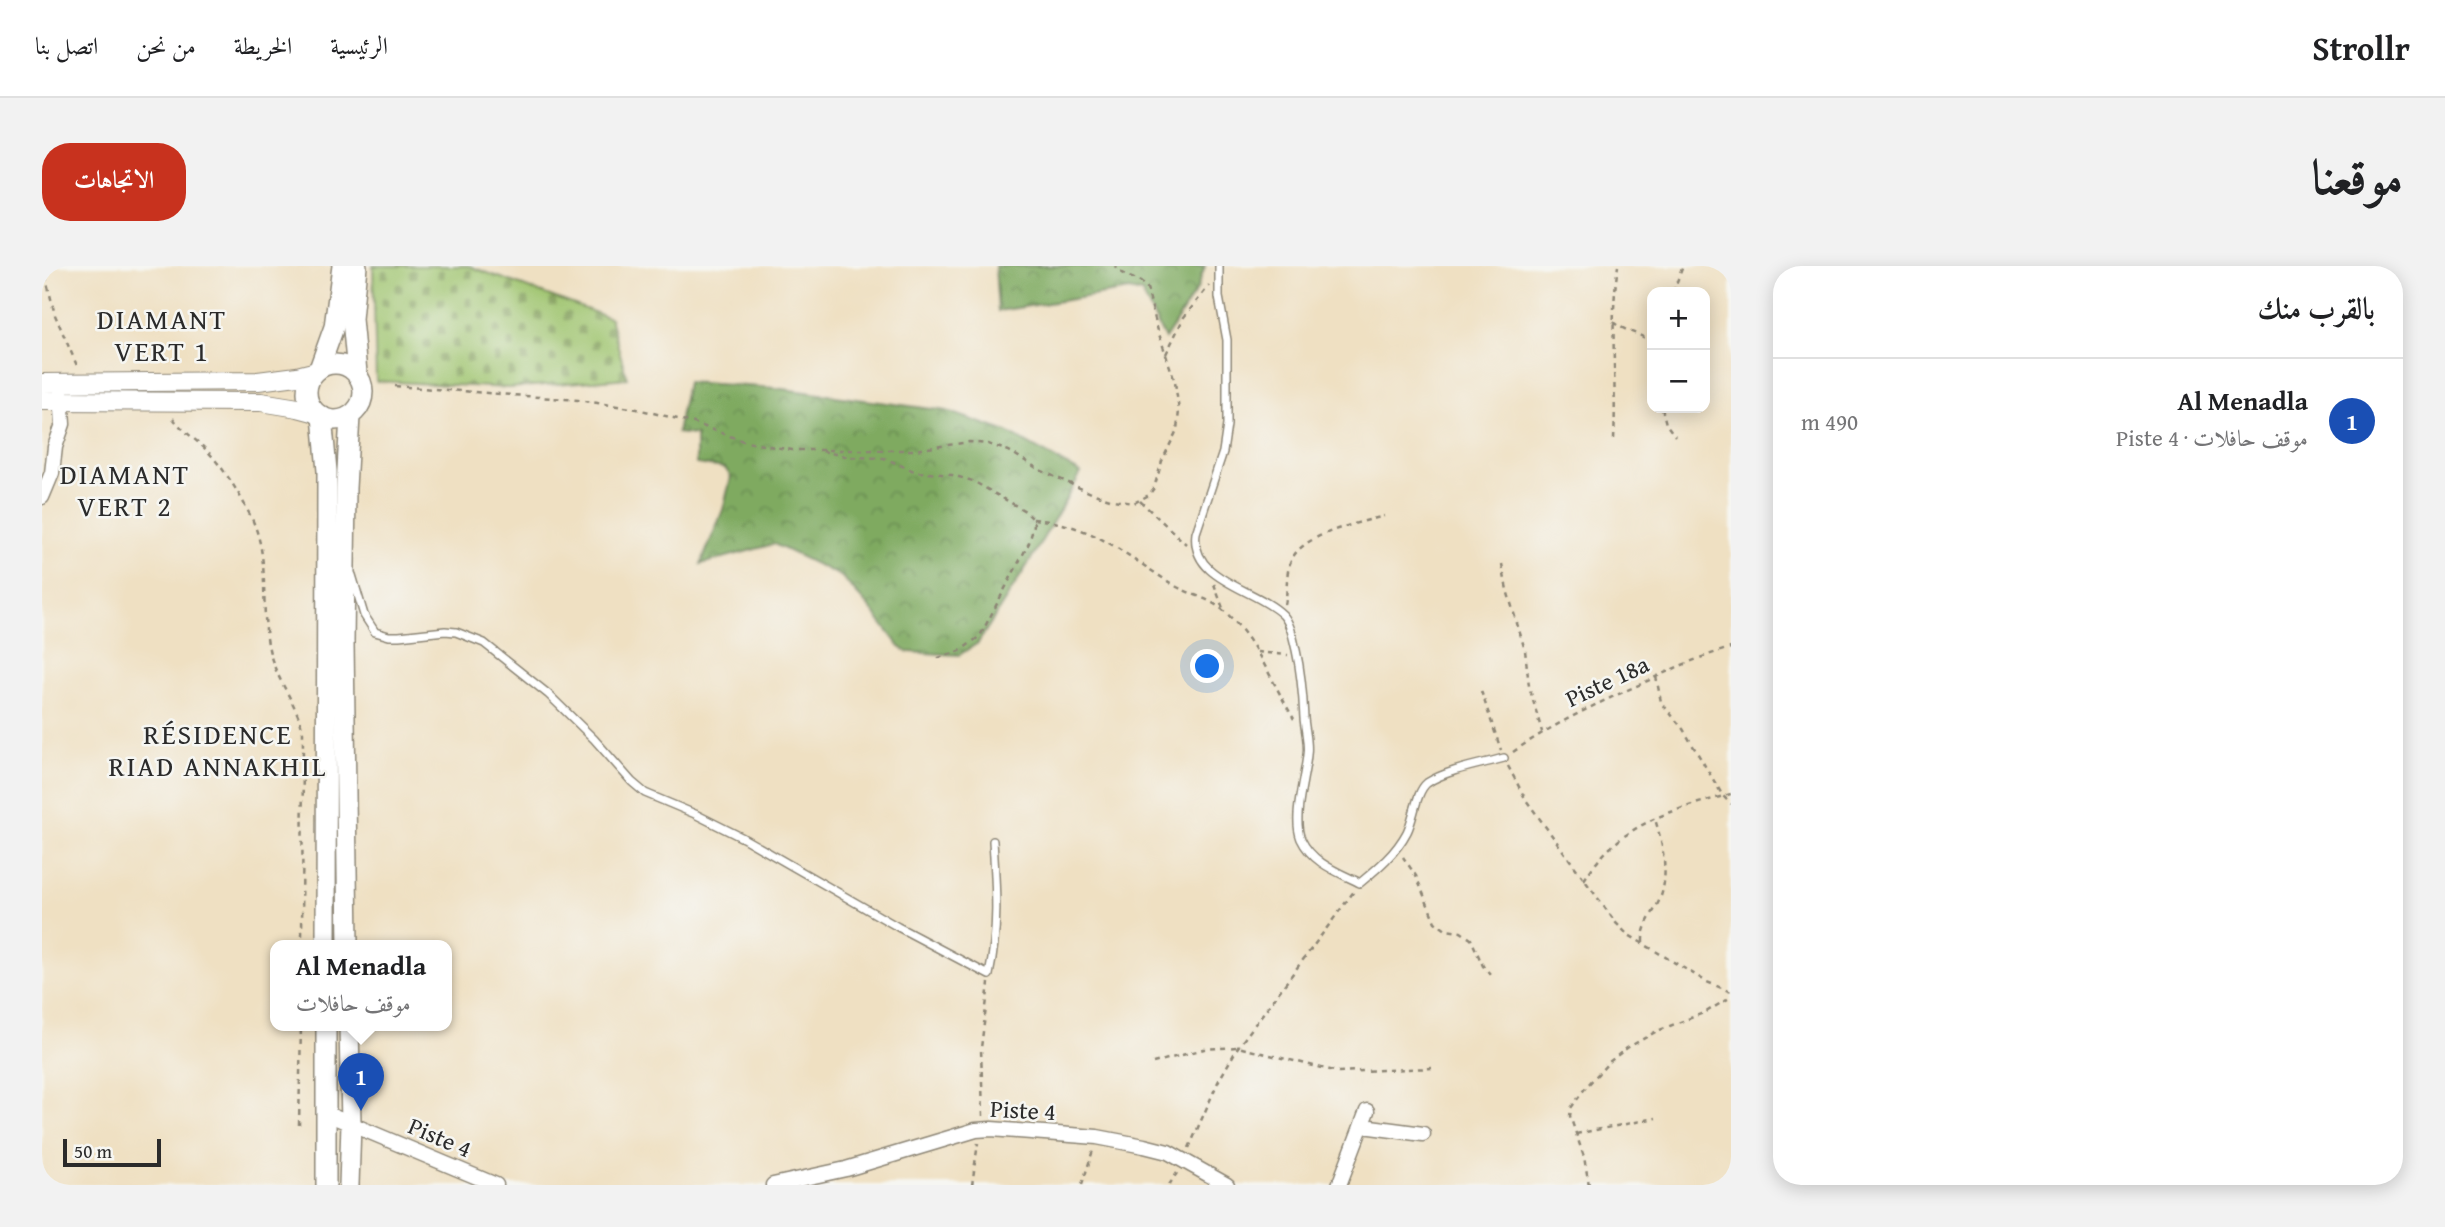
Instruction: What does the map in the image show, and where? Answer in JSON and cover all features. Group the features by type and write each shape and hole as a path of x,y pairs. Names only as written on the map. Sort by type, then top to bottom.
{"main road":[{"path":"326,940 327,471 319,415 307,396 309,382 318,370 334,327 342,266"},
{"path":"319,415 335,420 350,416 359,406 363,393 363,386 356,373 352,318 357,266"},
{"path":"318,370 338,364 345,365 356,373"},
{"path":"348,940 344,673 346,467 350,416"},
{"path":"326,1031 326,1185"},
{"path":"349,1031 349,1185"}],"street":[{"path":"42,401 86,384 258,381 298,376 318,370"},
{"path":"42,383 61,392 162,400 261,402 298,408 319,415"},
{"path":"42,497 52,473 55,447 63,424 61,392"},
{"name":"Piste 4","path":"327,1114 496,1185"},
{"path":"1339,1185 1365,1119 1423,1133"},
{"name":"Piste 4","path":"773,1185 846,1169 982,1130 1097,1137 1168,1152 1227,1185"}],"lane":[{"path":"1219,266 1219,297 1227,341 1227,425 1223,452 1196,533 1195,544 1197,555 1210,569 1283,615 1291,630 1303,691 1308,753 1299,831 1307,849 1317,860 1360,883 1397,849 1410,824 1419,794 1427,783 1466,768 1504,758"},
{"path":"345,551 364,615 376,632 389,636 456,632 484,643 548,694 645,793 743,838 910,934 989,975 998,921 993,841"}],"path":[{"path":"43,266 55,315 86,384"},
{"path":"395,386 590,402 637,409 694,423 758,445 792,450 914,450 969,442 988,444 1091,493 1123,502 1140,501 1154,488 1162,461 1177,430 1179,399 1147,288 1140,280 1123,275 1115,266"},
{"path":"1614,439 1613,323 1618,266"},
{"path":"1675,287 1684,266"},
{"path":"1166,354 1184,317 1218,276"},
{"path":"1613,323 1647,339"},
{"path":"162,400 180,428 201,444 219,465 251,515 259,539 264,565 264,622 269,652 296,709 303,733 302,940"},
{"path":"1663,413 1666,424 1675,436"},
{"path":"819,450 830,454 884,458 916,472 952,475 974,481 1030,514 1033,519 1033,532 1024,554 980,636 960,651 935,659"},
{"path":"1140,501 1197,555"},
{"path":"1283,615 1289,565 1293,556 1324,535 1384,516"},
{"path":"1033,519 1059,522 1104,539 1179,588 1224,611"},
{"path":"1502,564 1525,650 1529,686 1542,732"},
{"path":"1210,569 1224,611 1257,652 1294,718"},
{"name":"Piste 18a","path":"1504,758 1542,732 1657,676 1731,648"},
{"path":"1257,652 1297,656"},
{"path":"1657,676 1661,702 1683,729 1723,796 1731,804"},
{"path":"1480,691 1504,758 1526,800 1616,923 1627,934 1731,995 1706,1012 1657,1031 1627,1048 1609,1062 1586,1087 1572,1108 1570,1116 1584,1157 1589,1185"},
{"path":"1584,880 1594,864 1641,824 1731,794"},
{"path":"1643,942 1643,932 1663,884 1663,844 1654,818"},
{"path":"1397,849 1416,876 1435,922 1438,926 1461,932 1471,939 1483,966 1492,976"},
{"path":"1183,1161 1218,1082 1238,1047 1360,883"},
{"path":"972,1185 982,1130 981,1048 989,975"},
{"path":"299,1125 301,1031"},
{"path":"1153,1063 1204,1049 1238,1047 1338,1072 1432,1068"},
{"path":"1576,1134 1656,1118"},
{"path":"1082,1185 1097,1137"}],"green space":[{"path":"373,266 469,266 610,318 627,378 509,388 376,381"},
{"path":"995,266 1205,266 1197,289 1165,339 1142,293 1129,290 998,311"},
{"path":"687,382 775,388 947,411 1007,432 1081,473 978,643 959,655 908,652 900,647 841,576 774,544 701,564 723,510 731,477 725,468 696,464 696,435 677,433"}],"place":[{"name":"Al Menadla","path":"361,1111"}],"district":[{"name":"DIAMANT VERT 1","path":"162,334"},
{"name":"DIAMANT VERT 2","path":"125,489"},
{"name":"RÉSIDENCE RIAD ANNAKHIL","path":"218,749"}]}
